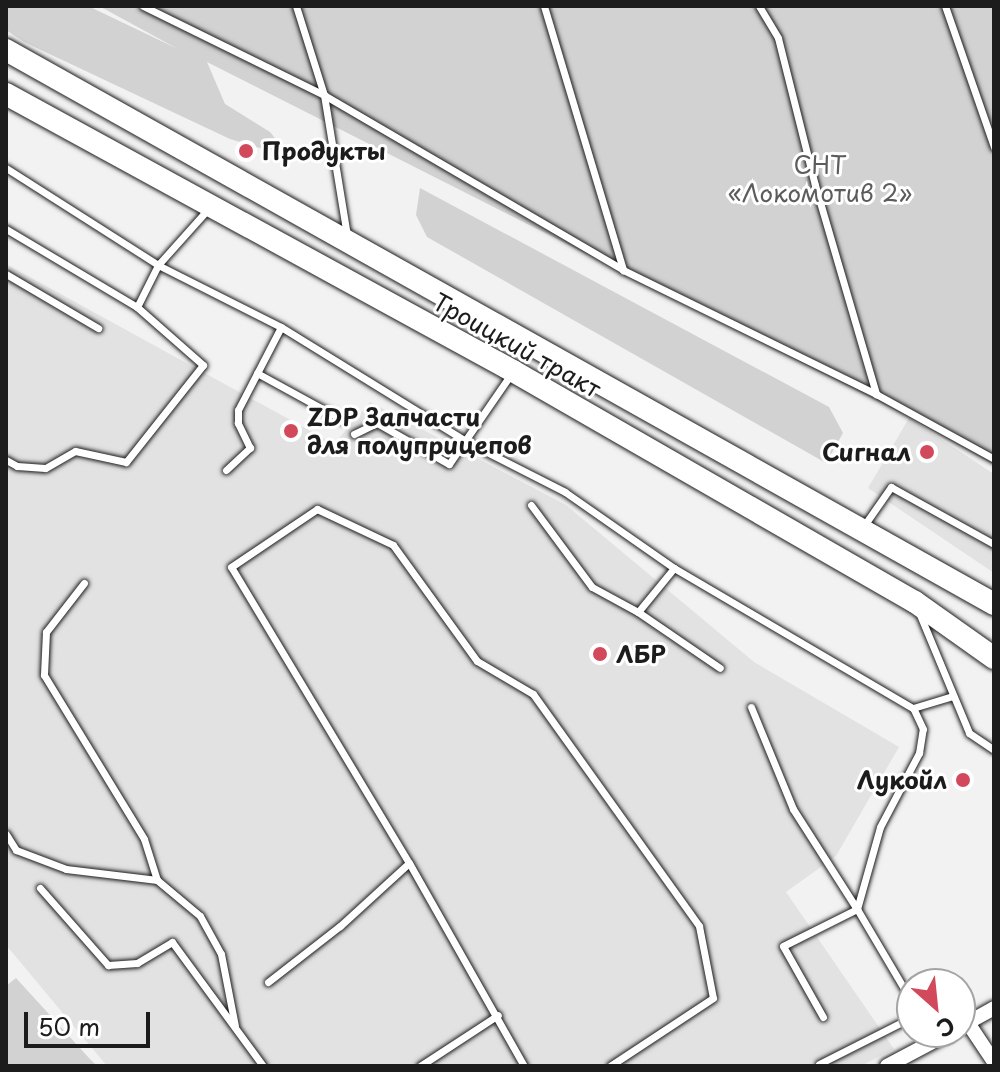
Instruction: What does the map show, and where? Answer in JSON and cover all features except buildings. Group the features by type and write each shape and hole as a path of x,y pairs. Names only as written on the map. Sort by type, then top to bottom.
{"main road":[{"name":"Троицкий тракт","path":"6,50 994,602"},
{"name":"Троицкий тракт","path":"6,94 209,208 513,371 915,602 994,658"}],"street":[{"path":"976,1018 994,1008"},
{"path":"976,1040 994,1062"},
{"path":"887,1066 915,1048"}],"lane":[{"path":"143,6 324,95 623,270 876,394 994,459"},
{"path":"296,6 324,95 348,242"},
{"path":"544,6 623,270"},
{"path":"759,6 778,38 815,185 876,394"},
{"path":"945,6 994,147"},
{"path":"6,168 158,265 281,327 467,442 565,492 674,568 913,708 923,729 919,753 880,827 857,909 783,946 823,1017"},
{"path":"137,307 158,265 209,208"},
{"path":"6,229 137,307 203,365 126,462 75,451 45,468 17,466 6,460"},
{"path":"6,274 98,328"},
{"path":"226,470 250,448 238,423 238,410 281,327"},
{"path":"354,434 377,423 449,464 513,371"},
{"path":"257,373 343,420"},
{"path":"861,529 891,487 994,544"},
{"path":"531,505 592,587 638,612 720,668"},
{"path":"524,1066 498,1015 409,863 231,567 317,509 393,545 477,661 533,694 699,926 713,998 615,1065"},
{"path":"638,612 674,568"},
{"path":"84,583 46,632 44,675 144,839 157,880 200,916 221,954 235,1026"},
{"path":"915,602 969,733 994,750"},
{"path":"913,708 953,696"},
{"path":"751,707 793,809 896,975"},
{"path":"6,834 16,850 66,869 157,880"},
{"path":"268,982 340,926 409,863"},
{"path":"40,888 108,965 137,963 172,942 263,1066"},
{"path":"420,1066 498,1015"},
{"path":"819,1064 896,1025"}],"shaded area":[{"path":"6,264 334,444 370,402 566,505 754,662 899,747 836,856 786,892 894,1049 861,1066 107,1066 6,945"},
{"path":"909,418 994,474 994,573 868,488"}],"green space":[{"name":"СНТ «Локомотив 2»","path":"6,6 88,6 178,49 99,6 994,6 994,465 909,417 207,62 225,104 270,132 290,157 230,139 24,42 6,30"},
{"path":"420,188 829,407 843,433 826,463 427,237 416,215"},
{"path":"16,978 97,1066 6,1066 6,986"}],"place":[{"name":"Продукты","path":"246,151"},
{"name":"ZDP Запчасти для полуприцепов","path":"291,431"},
{"name":"Сигнал","path":"927,452"},
{"name":"ЛБР","path":"600,654"},
{"name":"Лукойл","path":"963,780"}]}
